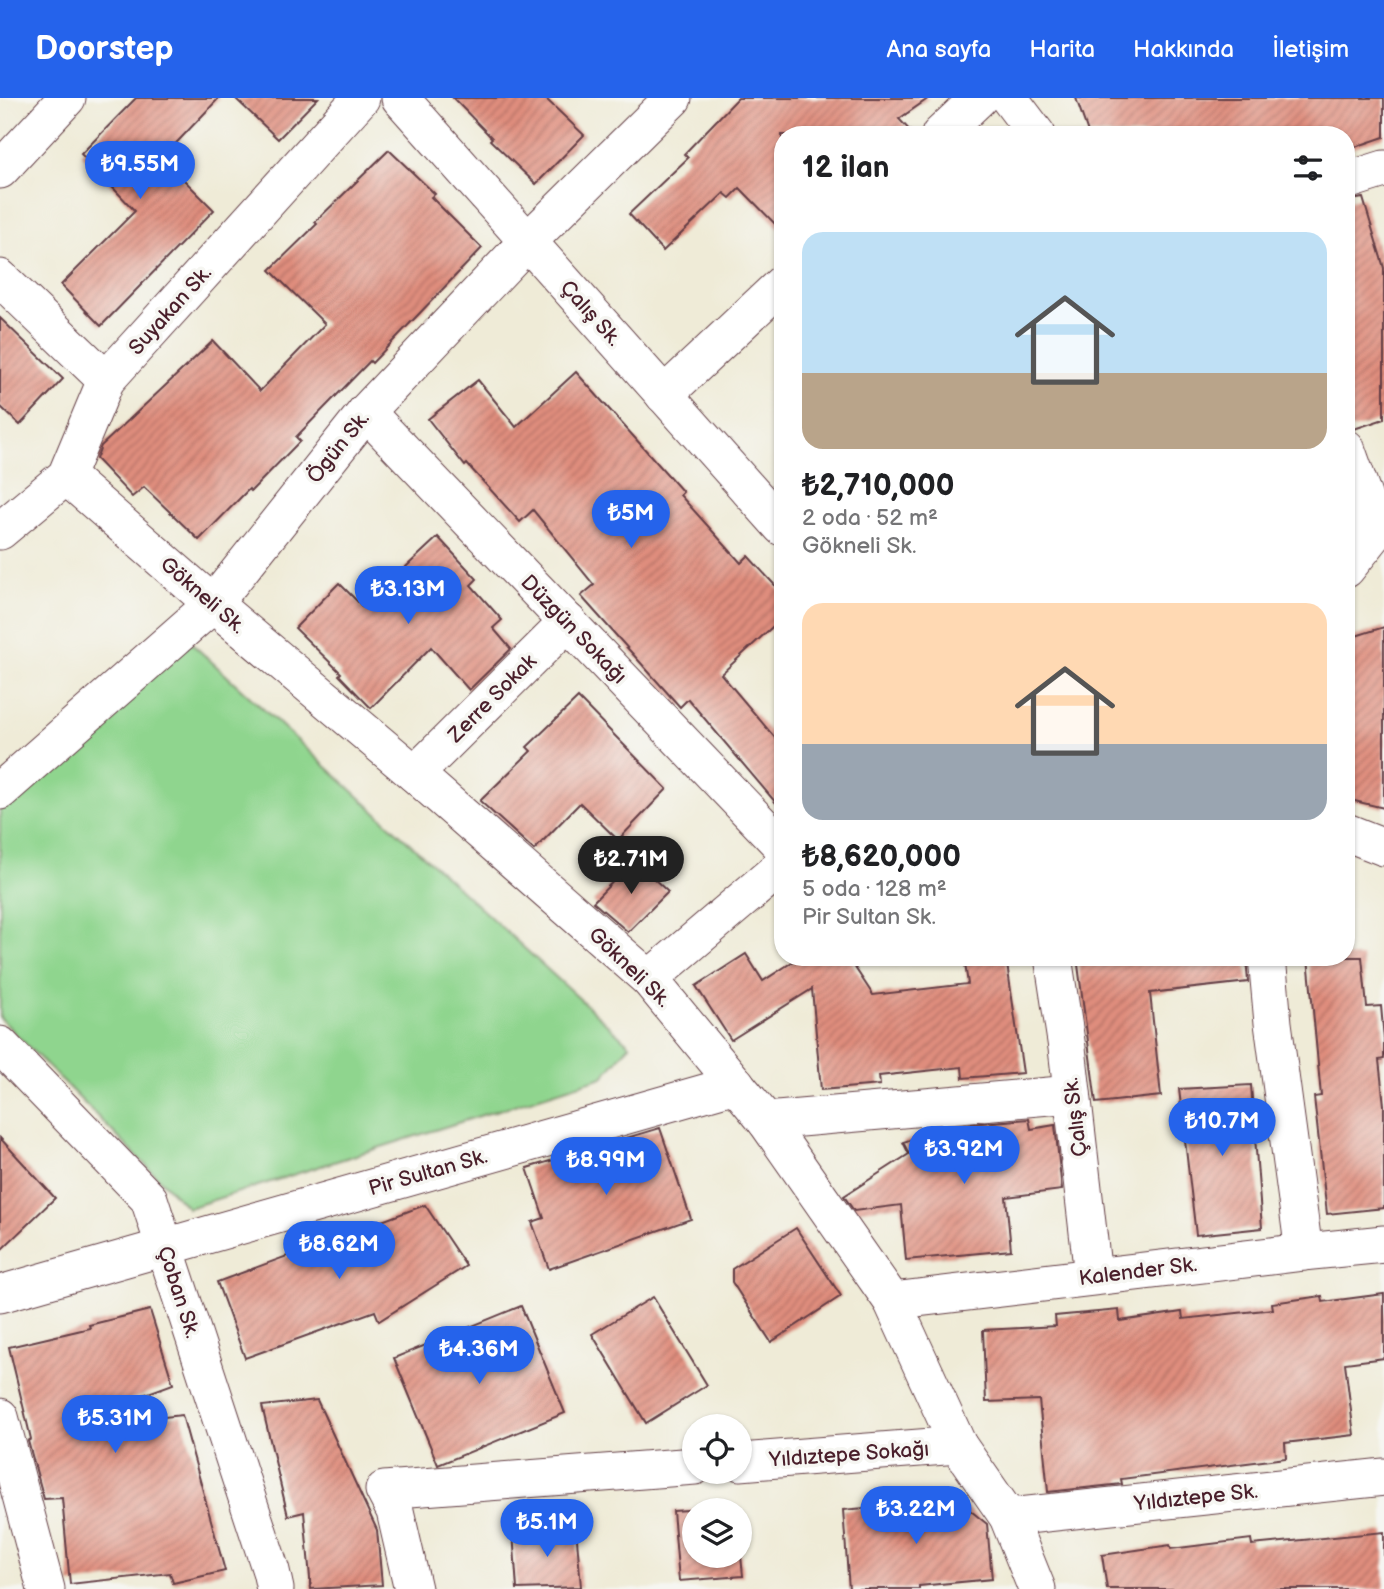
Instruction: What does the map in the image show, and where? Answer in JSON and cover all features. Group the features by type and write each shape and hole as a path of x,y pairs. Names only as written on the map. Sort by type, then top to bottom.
{"street":[{"path":"0,170 67,98"},
{"name":"Suyakan Sk.","path":"0,531 66,476 106,380 361,98"},
{"name":"Çalış Sk.","path":"400,98 774,518"},
{"name":"Ögün Sk.","path":"0,791 213,604 366,412 527,242 673,98"},
{"path":"949,126 979,98"},
{"path":"1009,98 1030,126"},
{"path":"1355,178 1384,169"},
{"path":"0,278 106,380"},
{"path":"664,395 774,292"},
{"name":"Düzgün Sokağı","path":"366,412 774,838"},
{"path":"1355,469 1380,527 1355,558"},
{"name":"Gökneli Sk.","path":"66,476 415,774 649,979 766,1121 892,1301 958,1445 1008,1517 1037,1589"},
{"name":"Zerre Sokak","path":"415,774 568,622"},
{"path":"1355,835 1384,846"},
{"path":"649,979 774,873"},
{"name":"Çalış Sk.","path":"1054,966 1093,1276"},
{"path":"1268,966 1304,1252"},
{"name":"Çoban Sk.","path":"0,1045 149,1199 275,1589"},
{"name":"Pir Sultan Sk.","path":"0,1294 736,1084"},
{"path":"766,1121 1072,1094"},
{"name":"Kalender Sk.","path":"892,1301 1384,1244"},
{"path":"0,1417 46,1589"},
{"name":"Yıldıztepe Sokağı","path":"752,1461 958,1445"},
{"path":"413,1589 395,1511 384,1490 682,1467"},
{"name":"Yıldıztepe Sk.","path":"1008,1517 1384,1477"}],"green space":[{"path":"190,642 630,1045 603,1077 188,1208 0,1018 0,807"}],"building":[{"path":"136,98 219,98 162,158 214,210 101,326 61,285 135,211 81,154"},
{"path":"235,98 318,98 278,139"},
{"path":"453,98 545,98 584,135 536,184 490,140 492,138"},
{"path":"738,98 929,98 899,119 906,126 774,126 774,223 740,188 730,198 724,193 663,251 629,214 688,158 684,154"},
{"path":"1076,98 1384,98 1384,137 1355,147 1355,126 1086,126"},
{"path":"389,150 435,194 431,197 482,248 372,363 370,361 296,437 300,441 199,540 144,487 132,497 96,459 101,446 213,341 260,391 325,324 270,270"},
{"path":"1363,198 1384,268 1384,419 1355,429 1355,199"},
{"path":"0,318 63,379 20,425 0,406"},
{"path":"576,372 683,492 680,495 741,563 748,556 774,584 774,625 721,674 774,737 774,801 688,699 680,707 581,596 594,585 533,510 520,522 467,464 465,466 428,419 478,380 516,427"},
{"path":"438,537 477,579 471,585 502,620 493,628 511,649 469,690 431,647 371,708 339,675 341,673 295,628 339,583 363,607"},
{"path":"1384,627 1384,808 1355,801 1355,636"},
{"path":"578,698 667,789 618,840 580,803 534,850 480,801 531,751 527,747"},
{"path":"634,860 668,892 628,932 593,902"},
{"path":"746,954 763,981 786,966 854,966 873,995 968,984 965,966 1007,966 1023,1073 963,1078 962,1067 879,1076 880,1085 821,1090 812,989 731,1040 696,986"},
{"path":"1355,957 1362,957 1367,1007 1381,1006 1384,1039 1384,1059 1379,1060 1384,1105 1384,1208 1327,1214 1314,1097 1321,1096 1309,966 1355,966"},
{"path":"1078,966 1247,966 1248,982 1150,993 1161,1096 1096,1103"},
{"path":"1251,1085 1262,1228 1196,1235 1179,1089"},
{"path":"1029,1119 1031,1129 1055,1125 1062,1190 1006,1197 1011,1250 906,1260 901,1205 854,1211 844,1196 909,1154 903,1142 926,1135 971,1131 970,1124"},
{"path":"660,1128 691,1219 549,1269 532,1222 544,1218 527,1168"},
{"path":"0,1138 55,1198 0,1251"},
{"path":"425,1205 466,1266 379,1321 375,1311 245,1358 217,1282"},
{"path":"796,1228 841,1296 771,1342 732,1282 732,1269"},
{"path":"1384,1294 1384,1358 1345,1363 1354,1435 1285,1443 1286,1458 1121,1479 1122,1484 1048,1492 1039,1400 986,1402 983,1330 1056,1326 1055,1316 1119,1310 1120,1321 1182,1312 1183,1319 1273,1309 1272,1303 1322,1296 1323,1302"},
{"path":"653,1297 707,1385 646,1423 592,1334"},
{"path":"521,1306 565,1413 438,1465 394,1358"},
{"path":"150,1310 173,1384 89,1415 91,1425 182,1415 225,1571 173,1583 170,1573 70,1584 62,1498 44,1499 28,1441 31,1439 9,1347 90,1328 89,1325"},
{"path":"317,1400 377,1530 382,1585 311,1589 304,1512 288,1516 262,1406"},
{"path":"955,1498 987,1524 992,1579 919,1586 919,1589 849,1589 843,1510"},
{"path":"682,1510 682,1568 742,1568 743,1576 679,1581 673,1511"},
{"path":"576,1527 581,1587 517,1589 513,1532"},
{"path":"1384,1532 1384,1589 1107,1589 1102,1555 1170,1545 1171,1549 1251,1539 1252,1545"}]}
